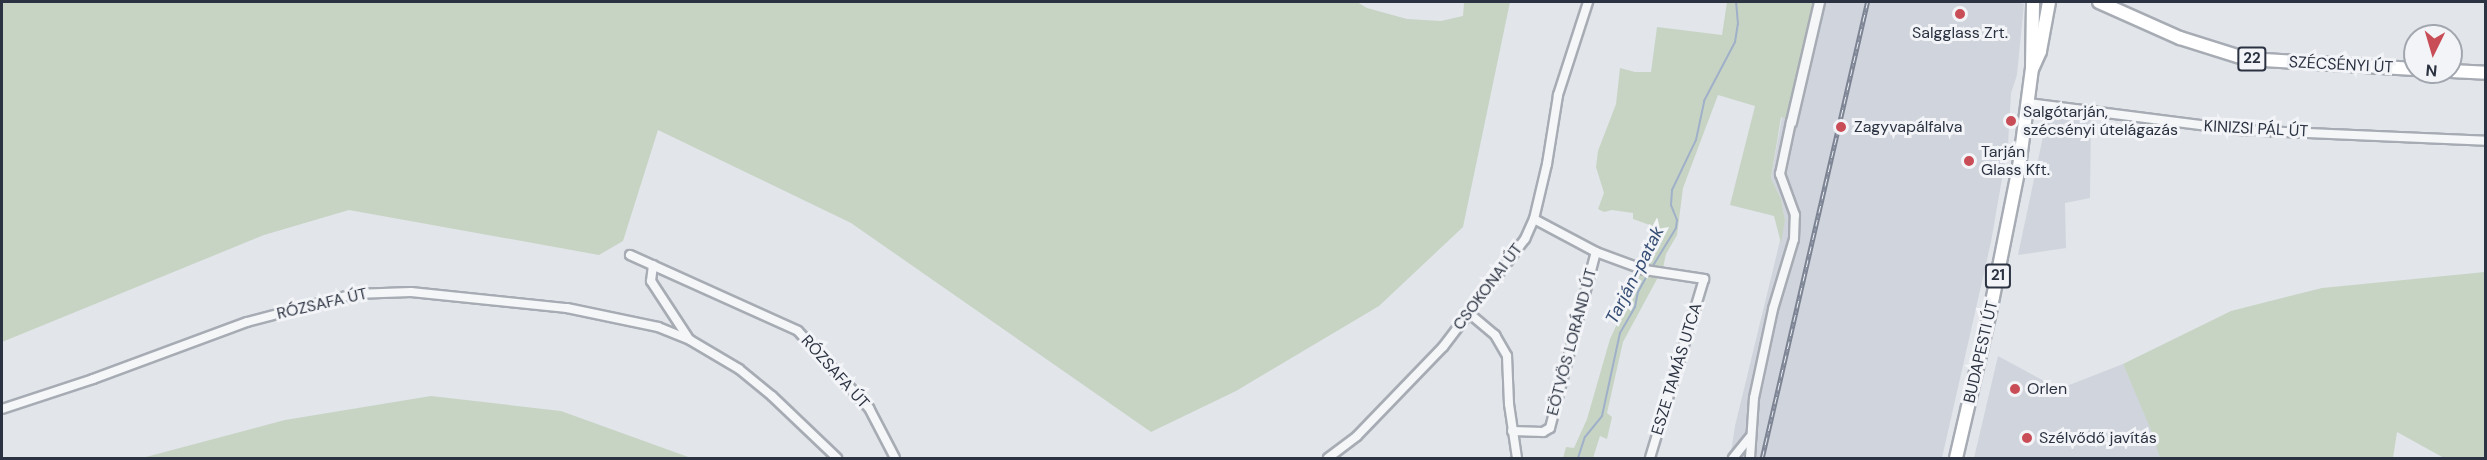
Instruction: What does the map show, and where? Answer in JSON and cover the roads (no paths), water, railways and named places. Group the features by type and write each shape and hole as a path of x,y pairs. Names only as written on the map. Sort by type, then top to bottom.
{"main road":[{"name":"BUDAPESTI ÚT","path":"1956,459 2003,251 2019,167 2032,68 2033,2"},
{"name":"BUDAPESTI ÚT","path":"2032,68 2040,51 2049,2"},
{"name":"SZÉCSÉNYI ÚT","path":"2099,2 2180,38 2247,59 2403,68"},
{"path":"2463,72 2486,73"}],"street":[{"name":"CSOKONAI ÚT","path":"1328,459 1357,436 1443,347 1516,253 1534,219 1547,164 1558,96 1588,2"},
{"path":"1750,459 1754,398 1773,309 1794,239 1795,215 1780,174 1818,2"},
{"name":"KINIZSI PÁL ÚT","path":"2028,103 2239,130 2486,141"},
{"path":"1534,219 1596,252"},
{"name":"ESZE TAMÁS UTCA","path":"1596,252 1649,272 1704,279 1650,459"},
{"name":"EÖTVÖS LORÁND ÚT","path":"1512,431 1543,432 1550,428 1596,252"},
{"name":"RÓZSAFA ÚT","path":"630,255 798,332 869,408 895,459"},
{"name":"RÓZSAFA ÚT","path":"653,266 651,281 690,340"},
{"name":"RÓZSAFA ÚT","path":"2,409 93,379 247,322 333,299 375,292 411,292 567,308 645,322 690,340 739,369 772,396 837,459"},
{"path":"1470,314 1495,335 1507,356 1512,431 1517,459"},
{"path":"1733,459 1751,436"}],"waterway":[{"name":"Tarján-patak","path":"1651,269 1676,228 1677,220 1671,205 1672,190 1696,140 1704,101 1735,42 1738,24 1736,2"},
{"name":"Tarján-patak","path":"1578,458 1585,437 1602,416 1620,333 1635,307 1638,292 1648,274"}],"railway":[{"path":"1762,458 1867,2"}],"place":[{"name":"Salgglass Zrt.","path":"1960,14"},
{"name":"Salgótarján, szécsényi útelágazás","path":"2011,121"},
{"name":"Zagyvapálfalva","path":"1841,127"},
{"name":"Tarján Glass Kft.","path":"1969,161"},
{"name":"Orlen","path":"2015,389"},
{"name":"Szélvődő javítás","path":"2027,438"}]}
